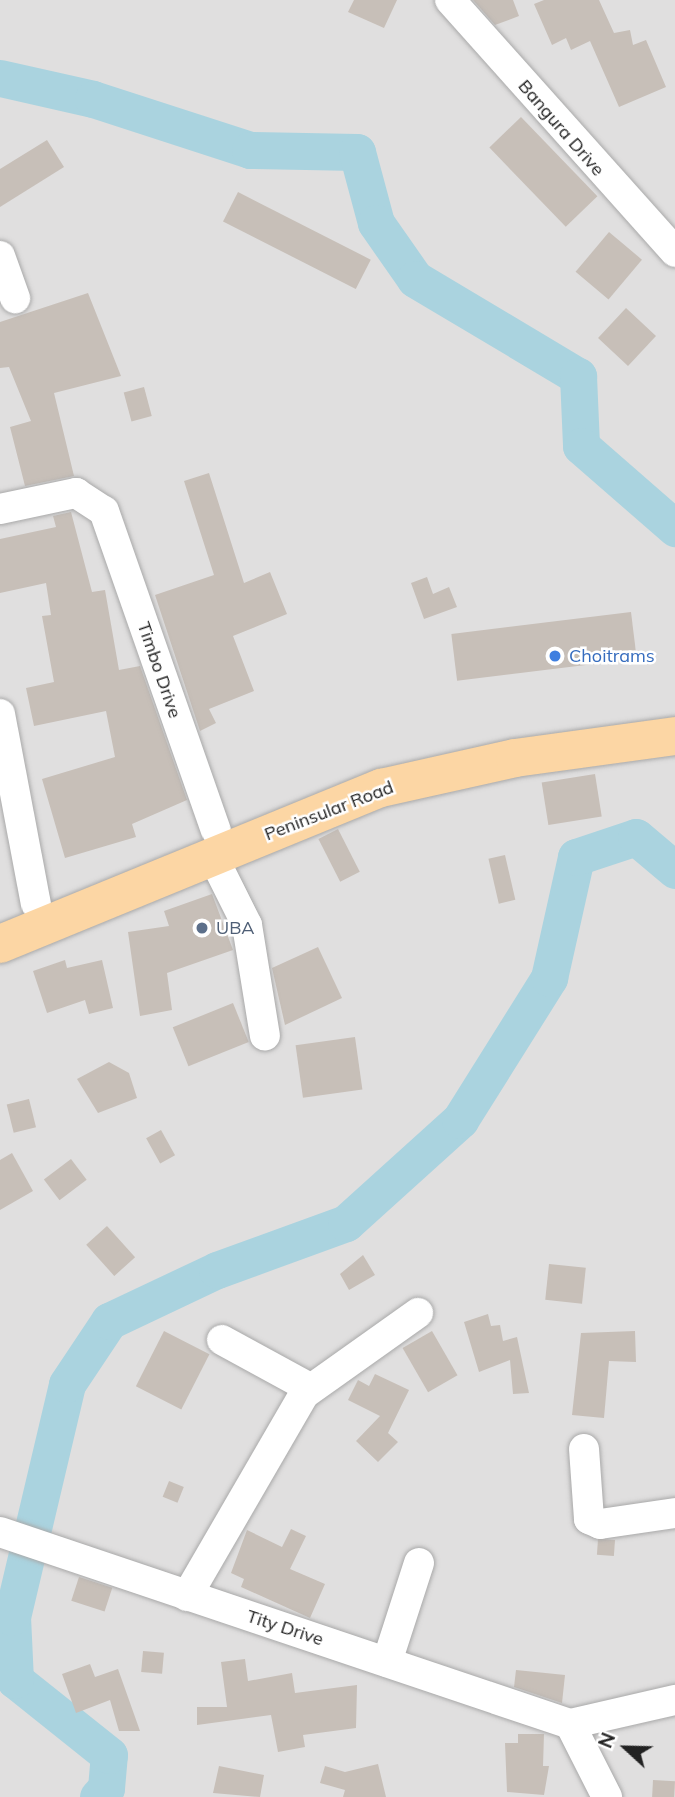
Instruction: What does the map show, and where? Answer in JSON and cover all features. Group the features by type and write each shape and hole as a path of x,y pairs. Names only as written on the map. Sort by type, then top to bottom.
{"main road":[{"name":"Peninsular Road","path":"0,944 385,764 513,731 675,712"},
{"name":"Peninsular Road","path":"0,916 382,788 515,758 675,736"}],"street":[{"name":"Bangura Drive","path":"450,0 675,252"},
{"path":"0,257 15,298"},
{"name":"Timbo Drive","path":"0,509 76,493 104,510 214,843 247,925 265,1036"},
{"path":"0,714 36,904"},
{"path":"187,1596 310,1388 418,1313"},
{"path":"222,1340 310,1388"},
{"path":"584,1449 589,1519 600,1524 675,1513"},
{"name":"Tity Drive","path":"0,1532 570,1724"},
{"path":"387,1662 419,1563"},
{"path":"607,1797 570,1724 675,1700"}],"shaded area":[{"path":"0,0 675,0 675,1797 0,1797"}],"building":[{"path":"354,0 397,0 384,28 348,12"},
{"path":"473,0 513,0 519,16 495,25"},
{"path":"544,0 599,0 614,33 630,30 633,45 646,40 666,87 619,107 590,41 571,50 566,38 552,45 534,4"},
{"path":"521,117 597,196 566,227 489,148"},
{"path":"47,140 64,167 0,207 0,169"},
{"path":"238,192 371,260 356,289 223,221"},
{"path":"609,232 642,260 609,299 576,272"},
{"path":"88,293 121,376 54,393 74,476 25,486 10,427 31,421 9,367 0,368 0,322"},
{"path":"626,308 656,336 628,366 598,338"},
{"path":"144,387 152,416 131,421 124,392"},
{"path":"209,473 244,583 270,572 287,614 233,636 254,691 209,709 216,723 200,731 155,595 214,575 184,481"},
{"path":"71,512 92,592 105,590 119,670 140,666 187,800 132,824 136,837 65,858 42,779 115,757 106,711 34,726 26,688 54,682 42,616 51,615 46,583 0,593 0,539 56,527 53,516"},
{"path":"427,577 433,594 449,587 457,607 424,619 411,583"},
{"path":"631,612 637,659 457,681 451,634"},
{"path":"595,774 602,816 548,825 542,782"},
{"path":"338,829 360,872 340,882 318,839"},
{"path":"505,855 515,900 499,904 488,859"},
{"path":"212,894 233,950 167,973 172,1010 140,1016 128,932 169,926 164,911"},
{"path":"318,947 342,998 285,1025 272,968"},
{"path":"65,960 67,968 102,960 113,1008 89,1014 85,1000 47,1013 33,971"},
{"path":"233,1003 249,1042 188,1066 173,1027"},
{"path":"355,1037 362,1089 303,1098 296,1045"},
{"path":"109,1062 129,1073 137,1098 98,1113 77,1079"},
{"path":"29,1099 36,1127 14,1133 7,1105"},
{"path":"161,1130 175,1155 160,1164 146,1138"},
{"path":"12,1153 33,1191 0,1210 0,1160"},
{"path":"71,1159 87,1180 59,1200 44,1179"},
{"path":"107,1226 135,1257 114,1276 86,1245"},
{"path":"363,1255 375,1275 349,1290 340,1274"},
{"path":"549,1264 586,1268 582,1304 545,1300"},
{"path":"488,1314 491,1326 500,1325 503,1341 517,1337 529,1393 513,1394 510,1360 479,1372 464,1322"},
{"path":"164,1331 209,1354 181,1409 136,1386"},
{"path":"432,1331 458,1375 428,1392 403,1348"},
{"path":"635,1331 636,1362 609,1361 604,1418 572,1415 581,1333"},
{"path":"375,1374 409,1390 388,1433 398,1442 378,1462 356,1441 380,1416 348,1400 358,1380 369,1386"},
{"path":"169,1481 184,1487 177,1503 163,1497"},
{"path":"291,1529 306,1536 290,1569 325,1584 310,1618 241,1587 244,1579 231,1573 247,1530 282,1547"},
{"path":"598,1539 615,1540 614,1556 597,1555"},
{"path":"79,1577 112,1588 105,1612 71,1601"},
{"path":"143,1651 164,1653 162,1674 141,1672"},
{"path":"245,1659 248,1681 292,1673 295,1693 357,1685 356,1728 303,1735 305,1747 278,1752 271,1715 197,1725 197,1707 227,1707 221,1662"},
{"path":"90,1664 95,1677 118,1669 140,1731 119,1731 110,1700 76,1713 62,1674"},
{"path":"516,1670 565,1675 562,1703 514,1687"},
{"path":"518,1734 544,1734 543,1766 549,1766 544,1795 507,1792 505,1743 518,1743"},
{"path":"378,1764 386,1797 343,1797 345,1790 320,1783 325,1766 345,1772"},
{"path":"219,1766 264,1775 260,1797 213,1793"},
{"path":"653,1780 675,1781 674,1797 652,1797"}],"waterway":[{"path":"0,78 93,99 250,150 357,152 376,223 415,279 578,376 581,446 675,528"},
{"path":"98,1797 106,1788 109,1755 15,1680 12,1617 67,1384 109,1321 217,1270 346,1223 460,1120 549,978 576,857 636,837 675,870"}],"place":[{"name":"Choitrams","path":"555,656"},
{"name":"UBA","path":"202,928"}]}
